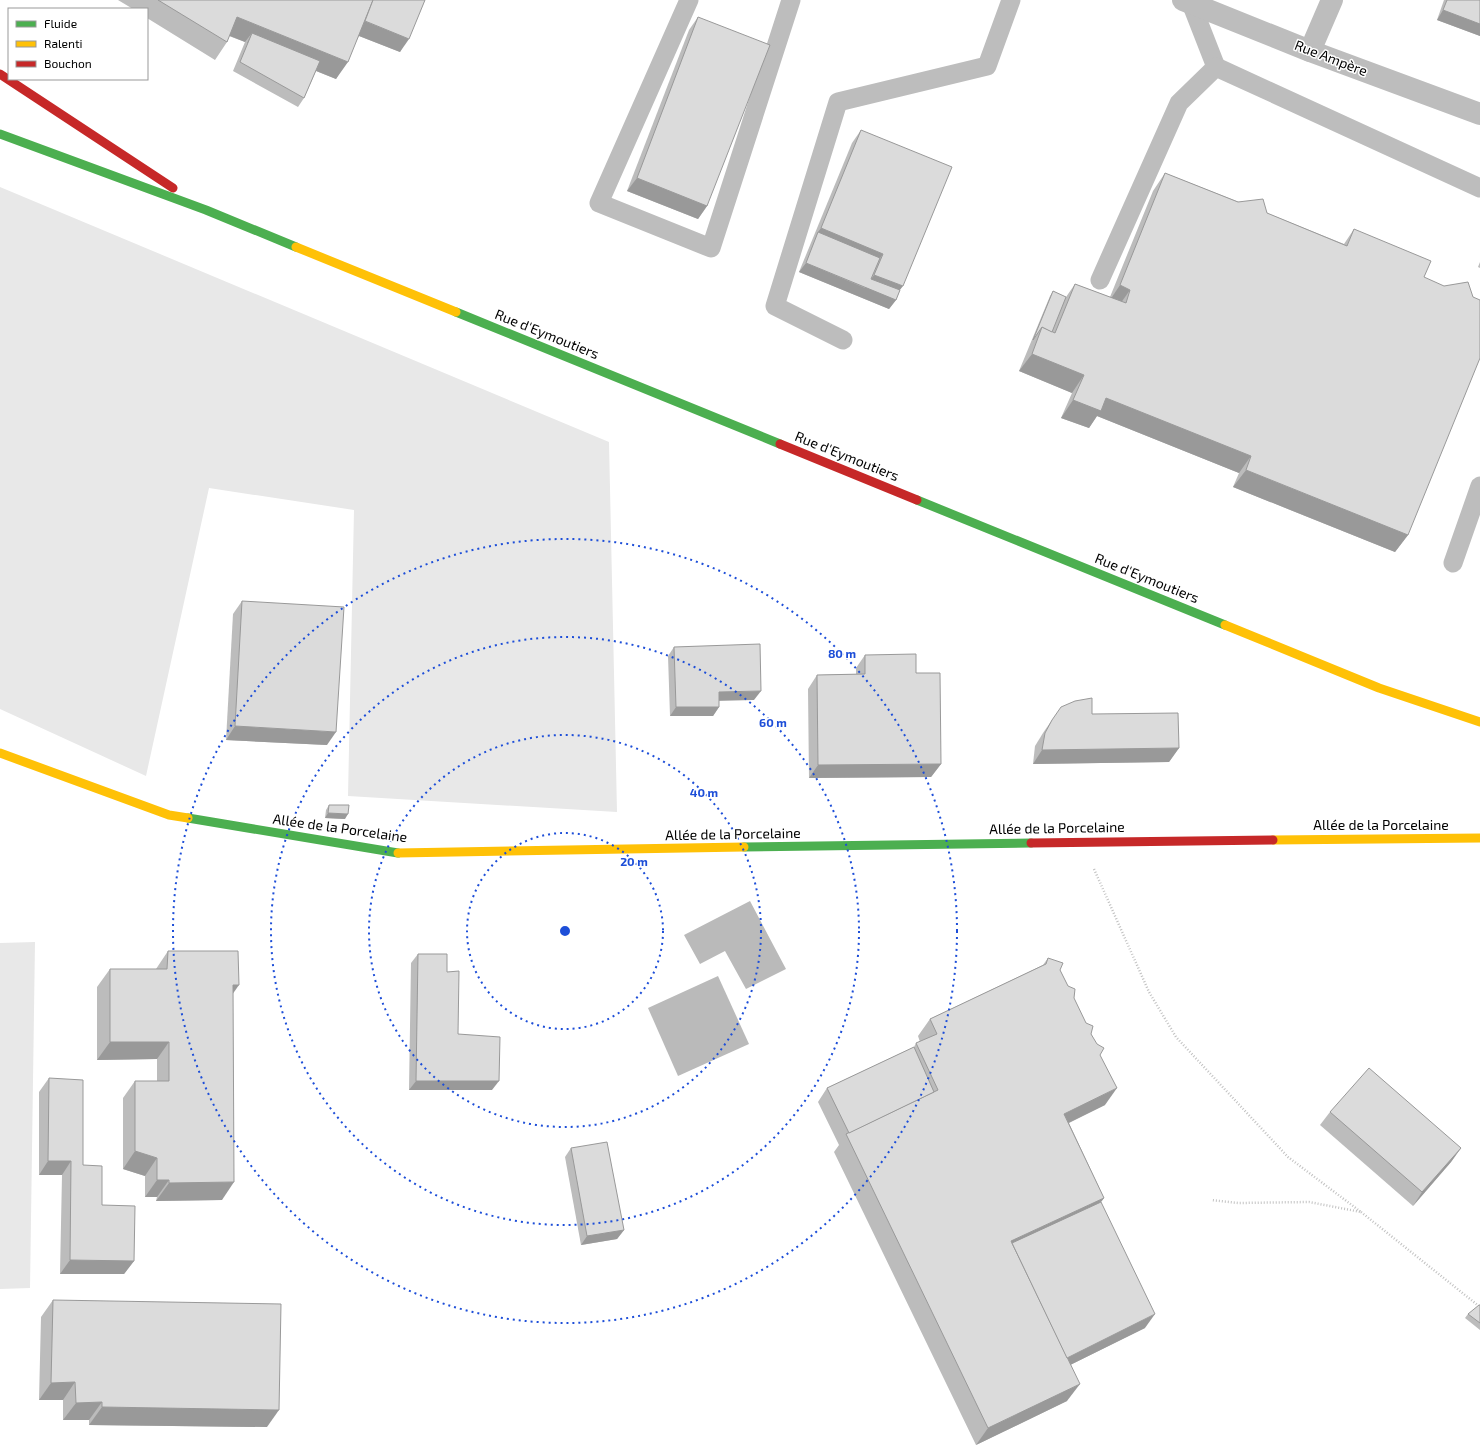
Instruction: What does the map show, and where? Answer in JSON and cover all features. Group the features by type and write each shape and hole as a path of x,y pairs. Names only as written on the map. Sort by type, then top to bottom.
{"main road":[{"path":"9,80 206,210"},
{"path":"0,134 206,210"},
{"name":"Rue d'Eymoutiers","path":"206,210 1379,688 1480,722"},
{"name":"Allée de la Porcelaine","path":"0,753 169,815 393,853 1081,842 1480,838"}],"street":[{"path":"1310,51 1332,0"},
{"name":"Rue Ampère","path":"1187,2 1310,51 1480,114"}],"lane":[{"path":"689,0 599,203 711,248 791,0"},
{"path":"843,340 775,306 838,102 987,66 1011,0"},
{"path":"1187,2 1216,67 1480,188"},
{"path":"1100,280 1179,103 1216,67"},
{"path":"1453,563 1480,486"}],"path":[{"path":"1081,842 1149,992 1176,1037 1288,1157 1361,1212 1480,1307"},
{"path":"1211,1200 1238,1204 1309,1202 1361,1212"}],"shaded area":[{"path":"0,187 609,442 617,812 348,796 354,510 209,488 146,776 0,709"},
{"path":"750,901 786,969 746,989 725,951 700,964 684,935"},
{"path":"35,942 30,1288 0,1289 0,943"},
{"path":"718,976 749,1044 678,1076 648,1008"}],"building":[{"path":"158,0 373,0 348,62 237,17 227,42"},
{"path":"373,0 425,0 409,39 365,21"},
{"path":"1447,0 1480,0 1480,24 1443,10"},
{"path":"698,17 770,45 707,206 637,178"},
{"path":"252,33 320,61 304,98 240,62"},
{"path":"861,130 952,167 903,286 874,275 883,254 821,228"},
{"path":"1165,173 1238,202 1263,199 1267,213 1347,246 1354,229 1431,261 1424,277 1444,286 1468,282 1473,297 1480,300 1480,358 1408,535 1246,470 1251,456 1106,398 1101,411 1073,400 1084,375 1032,354 1042,327 1055,333 1075,284 1126,303 1130,290 1120,285"},
{"path":"818,232 880,258 871,279 900,290 896,300 806,263"},
{"path":"1053,291 1066,297 1052,332 1042,327 1033,340"},
{"path":"242,601 344,607 336,732 235,726"},
{"path":"760,644 761,691 719,692 719,707 676,707 674,647"},
{"path":"916,654 916,673 940,673 941,764 818,765 817,675 865,674 865,655"},
{"path":"1092,698 1092,714 1178,713 1179,748 1042,750 1045,733 1061,707 1075,701"},
{"path":"329,805 349,805 348,814 328,813"},
{"path":"168,951 238,951 239,985 233,985 234,1182 169,1183 169,1180 157,1180 157,1158 135,1151 135,1081 169,1081 169,1042 110,1042 110,969 167,969"},
{"path":"418,954 447,954 447,972 459,971 458,1034 500,1037 499,1081 416,1081"},
{"path":"1048,958 1063,963 1060,970 1068,986 1075,989 1074,998 1086,1023 1093,1026 1091,1034 1097,1044 1104,1048 1100,1055 1117,1088 1064,1114 1104,1198 1011,1241 1080,1384 988,1428 846,1134 938,1090 916,1043 937,1034 930,1019 1046,964"},
{"path":"914,1047 934,1092 849,1133 827,1088"},
{"path":"1369,1068 1461,1148 1422,1192 1330,1112"},
{"path":"49,1078 83,1080 83,1165 102,1166 102,1205 135,1206 134,1261 70,1260 71,1161 48,1161"},
{"path":"607,1142 624,1230 587,1236 571,1148"},
{"path":"1101,1202 1155,1314 1067,1358 1012,1243"},
{"path":"53,1300 281,1304 279,1410 102,1407 102,1402 76,1403 75,1382 51,1383"},
{"path":"1480,1305 1480,1323 1468,1314"}],"traffic: fast":[{"path":"0,134 206,210 296,247"},
{"path":"456,312 780,444"},
{"path":"917,500 1225,625"},
{"path":"188,818 398,853"},
{"path":"744,847 1031,843"}],"traffic: slow":[{"path":"296,247 456,312"},
{"path":"1225,625 1379,688 1480,722"},
{"path":"0,753 169,815 188,818"},
{"path":"1273,840 1480,838"},
{"path":"398,853 744,847"}],"traffic: jam":[{"path":"0,74 8,79"},
{"path":"9,80 173,188"},
{"path":"780,444 917,500"},
{"path":"1031,843 1273,840"}]}
